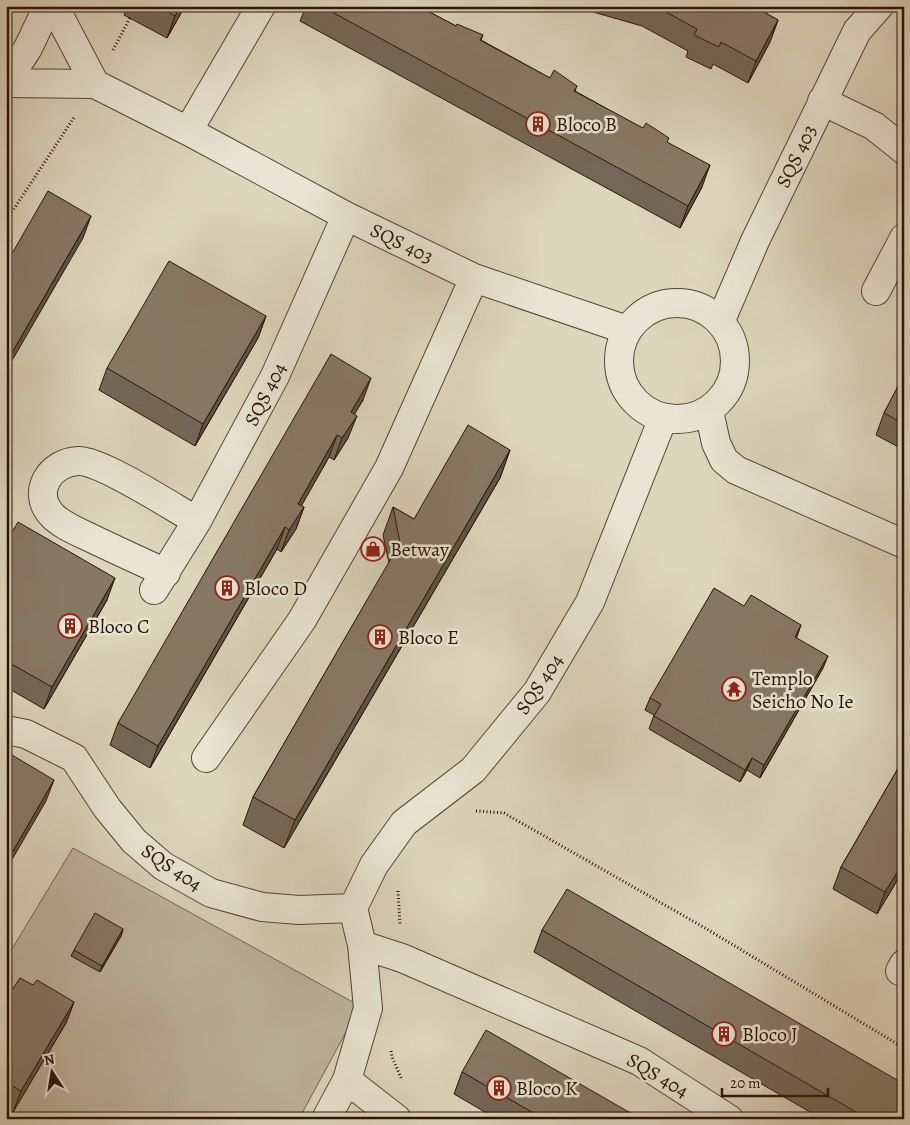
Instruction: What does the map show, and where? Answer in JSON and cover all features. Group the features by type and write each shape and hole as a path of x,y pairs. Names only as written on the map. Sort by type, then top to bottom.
{"street":[{"path":"6,82 28,48 48,6"},
{"path":"54,6 95,84"},
{"path":"188,131 260,6"},
{"name":"SQS 403","path":"721,320 755,241 857,31 879,6"},
{"name":"SQS 403","path":"6,82 95,84 188,131 346,216 474,278 627,330"},
{"name":"SQS 403","path":"822,101 874,126 904,150"},
{"name":"SQS 404","path":"197,521 108,469 79,461 55,468 43,485 43,501 51,515 160,582 197,521 275,376 346,216"},
{"path":"876,291 904,238"},
{"path":"206,758 302,620 389,468 474,278"},
{"path":"690,303 721,320 736,351 732,385 708,411 686,418 664,418 639,405 623,383 618,356 627,330 654,307 690,303"},
{"path":"708,411 716,443 724,460 736,470 904,544"},
{"name":"SQS 404","path":"6,730 26,734 74,758 107,808 134,841 163,866 210,893 262,907 299,910 354,908 374,865 404,823 473,770 537,692 590,602 664,418"},
{"path":"326,1119 347,1080 368,1008 362,945 354,908"},
{"name":"SQS 404","path":"362,945 402,958 639,1061 729,1119"},
{"path":"347,1080 397,1119"}],"path":[{"path":"470,816 478,810 504,813 705,928 904,1048"},
{"path":"398,888 402,958"},
{"path":"391,1050 392,1057 404,1084"}],"shaded area":[{"path":"73,848 360,1006 299,1119 6,1119 6,959"}],"building":[{"path":"157,6 181,6 175,16"},
{"path":"321,6 418,6 456,26 457,24 483,35 480,40 550,78 554,70 577,86 574,91 643,128 646,123 669,138 667,142 710,165 688,206"},
{"path":"655,6 753,6 778,20 756,61 721,42 719,47 694,35 697,29"},
{"path":"48,191 91,216 6,363 6,264"},
{"path":"169,261 266,316 203,424 107,368"},
{"name":"Bloco D","path":"331,354 371,378 351,412 357,416 342,438 337,435 298,504 304,507 289,530 285,527 158,746 118,723"},
{"path":"904,375 904,424 884,413"},
{"name":"Bloco E","path":"468,425 510,450 295,820 253,797 400,543 393,507 414,519"},
{"name":"Bloco C","path":"18,522 115,578 52,687 6,661 6,542"},
{"name":"Templo Seicho No Ie","path":"714,588 744,606 751,595 801,625 795,637 828,656 764,765 752,758 745,770 654,716 661,704 650,698"},
{"path":"12,755 54,780 6,863 6,765"},
{"path":"904,758 904,861 885,892 841,867"},
{"path":"567,889 904,1084 904,1119 868,1119 542,930"},
{"path":"95,913 123,929 102,966 74,950"},
{"path":"20,978 33,985 37,980 74,1002 21,1091 6,1082 6,999"},
{"path":"486,1030 641,1119 544,1119 462,1072"}],"place":[{"name":"Bloco B","path":"538,124"},
{"name":"Betway","path":"373,549"},
{"name":"Bloco D","path":"227,588"},
{"name":"Bloco C","path":"70,626"},
{"name":"Bloco E","path":"380,637"},
{"name":"Templo Seicho No Ie","path":"734,689"},
{"name":"Bloco J","path":"724,1034"},
{"name":"Bloco K","path":"499,1088"}]}
